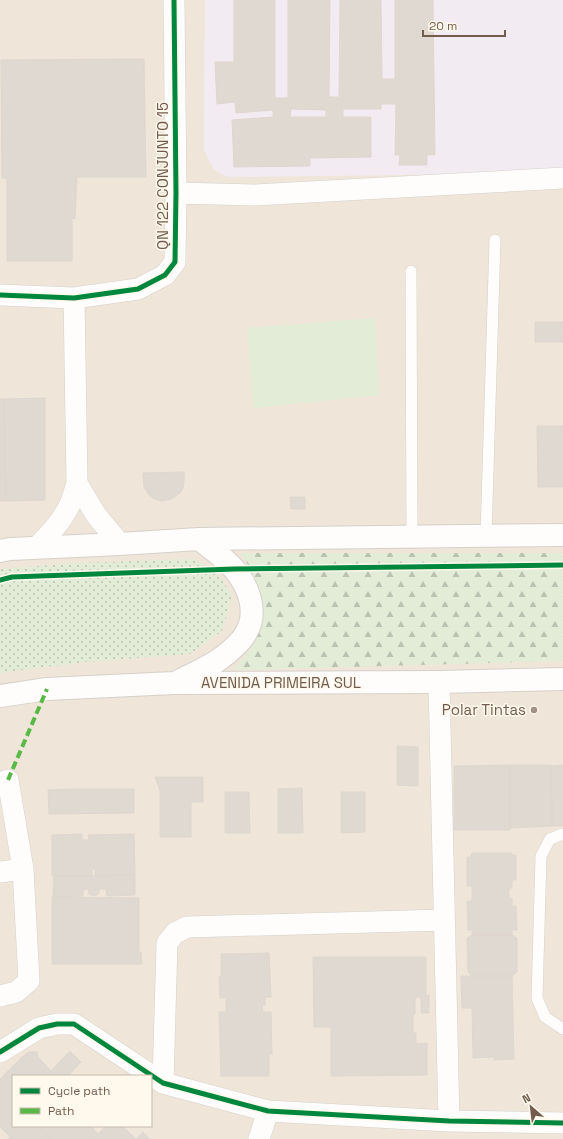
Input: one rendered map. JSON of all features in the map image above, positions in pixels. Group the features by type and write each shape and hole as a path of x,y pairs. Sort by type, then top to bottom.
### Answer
{"main road":[{"path":"0,551 10,549 199,539 563,535"},
{"path":"174,683 218,661 238,643 247,631 252,617 251,603 246,587 234,570 199,539"},
{"name":"AVENIDA PRIMEIRA SUL","path":"0,696 47,689 174,683 438,682 563,679"}],"street":[{"name":"QN 122 CONJUNTO 15","path":"0,295 74,298 138,289 165,275 176,262 174,0"},
{"path":"176,193 255,195 563,178"},
{"path":"36,548 50,535 60,521 71,502 77,483 74,298"},
{"path":"77,483 96,515 120,544"},
{"path":"438,682 449,1121"},
{"path":"0,783 8,780 23,869 29,981 16,992 0,996"},
{"path":"0,872 23,869"},
{"path":"163,1083 167,944 175,934 187,927 444,920"},
{"path":"0,1052 39,1028 57,1024 74,1024 151,1075"},
{"path":"152,1076 163,1083 268,1111 449,1121 563,1123"},
{"path":"259,1139 268,1111"}],"lane":[{"path":"486,536 495,240"},
{"path":"411,271 412,536"},
{"path":"563,834 550,839 541,856 537,998 545,1017 563,1029"}],"shaded area":[{"path":"0,0 563,0 563,1139 0,1139"},
{"path":"205,0 563,0 563,173 228,177 214,170 204,150"}],"green space":[{"path":"375,318 379,395 253,408 247,328"},
{"path":"240,553 563,553 563,661 234,670 248,652 258,633 261,609 259,588 249,566"},
{"path":"195,559 220,576 232,596 222,631 190,654 85,662 0,673 0,569 77,563"}],"building":[{"path":"234,0 275,0 275,98 288,98 288,0 330,0 329,97 339,97 340,0 381,0 382,79 395,79 395,0 433,0 435,155 427,155 427,165 399,165 400,155 395,155 396,104 381,104 381,109 343,109 343,117 371,117 371,157 310,158 310,166 234,167 232,120 273,117 273,110 236,113 235,102 217,104 215,62 234,62","holes":["291,109 326,110 326,117 290,117"]},
{"path":"144,59 146,177 77,177 75,219 72,218 72,261 7,261 7,178 2,178 1,60"},
{"path":"535,322 563,322 563,342 535,342"},
{"path":"45,398 45,500 6,501 4,399"},
{"path":"0,399 4,399 6,501 0,501"},
{"path":"537,426 563,426 563,487 538,487"},
{"path":"184,472 183,488 180,493 171,499 162,501 154,499 148,494 144,487 143,473"},
{"path":"290,497 305,497 305,509 291,509"},
{"path":"397,746 418,747 418,786 397,785"},
{"path":"510,765 551,765 552,826 510,828"},
{"path":"510,765 510,830 454,830 454,766"},
{"path":"563,765 563,826 552,826 551,766"},
{"path":"155,777 203,777 203,802 191,802 191,837 160,837 160,790"},
{"path":"302,788 303,833 278,833 278,789"},
{"path":"134,789 134,813 49,814 48,790"},
{"path":"225,792 249,792 250,833 225,833"},
{"path":"341,792 365,792 365,832 341,833"},
{"path":"82,834 82,840 89,840 88,835 134,834 135,875 95,876 95,869 92,869 92,876 52,876 52,835"},
{"path":"472,853 511,853 512,855 516,855 516,880 512,880 512,888 509,888 509,899 512,898 512,906 516,906 517,930 512,930 512,935 472,935 472,930 468,930 467,901 472,901 472,886 467,886 467,857 471,857"},
{"path":"135,875 135,895 107,896 106,889 100,889 98,894 95,896 89,894 88,889 83,890 83,896 53,897 54,876"},
{"path":"52,897 139,898 139,953 141,952 142,964 52,964"},
{"path":"472,935 512,935 517,938 517,972 512,976 472,976 468,972 467,938"},
{"path":"269,953 271,997 265,997 265,1005 262,1005 263,1012 271,1012 272,1054 269,1054 269,1076 221,1076 219,1012 226,1012 226,998 220,998 219,977 221,977 221,954"},
{"path":"313,957 426,957 426,996 429,995 429,1013 421,1013 421,997 415,997 413,1033 416,1033 416,1044 427,1043 427,1075 331,1076 331,1027 314,1027"},
{"path":"461,976 512,976 514,1059 494,1060 494,1057 473,1058 472,1008 462,1008"},
{"path":"29,1052 37,1052 38,1057 51,1071 69,1052 71,1052 81,1062 69,1075 12,1075 12,1101 0,1089 0,1079"},
{"path":"0,1089 12,1101 12,1127 39,1127 50,1139 8,1139 10,1136 0,1127"},
{"path":"39,1127 62,1127 50,1139"},
{"path":"62,1127 92,1127 98,1134 93,1139 50,1139"},
{"path":"105,1127 123,1127 136,1139 93,1139"},
{"path":"143,1132 150,1139 136,1139"}],"marked path":[{"path":"8,780 47,689"}],"cycle path":[{"path":"0,295 74,298 138,289 165,275 175,262 176,193 174,0"},
{"path":"0,580 12,577 234,569 563,565"},
{"path":"0,1052 39,1028 57,1024 74,1024 151,1075"},
{"path":"152,1076 163,1083 268,1111 449,1121 563,1123"}],"place":[{"name":"Polar Tintas","path":"534,710"}]}
